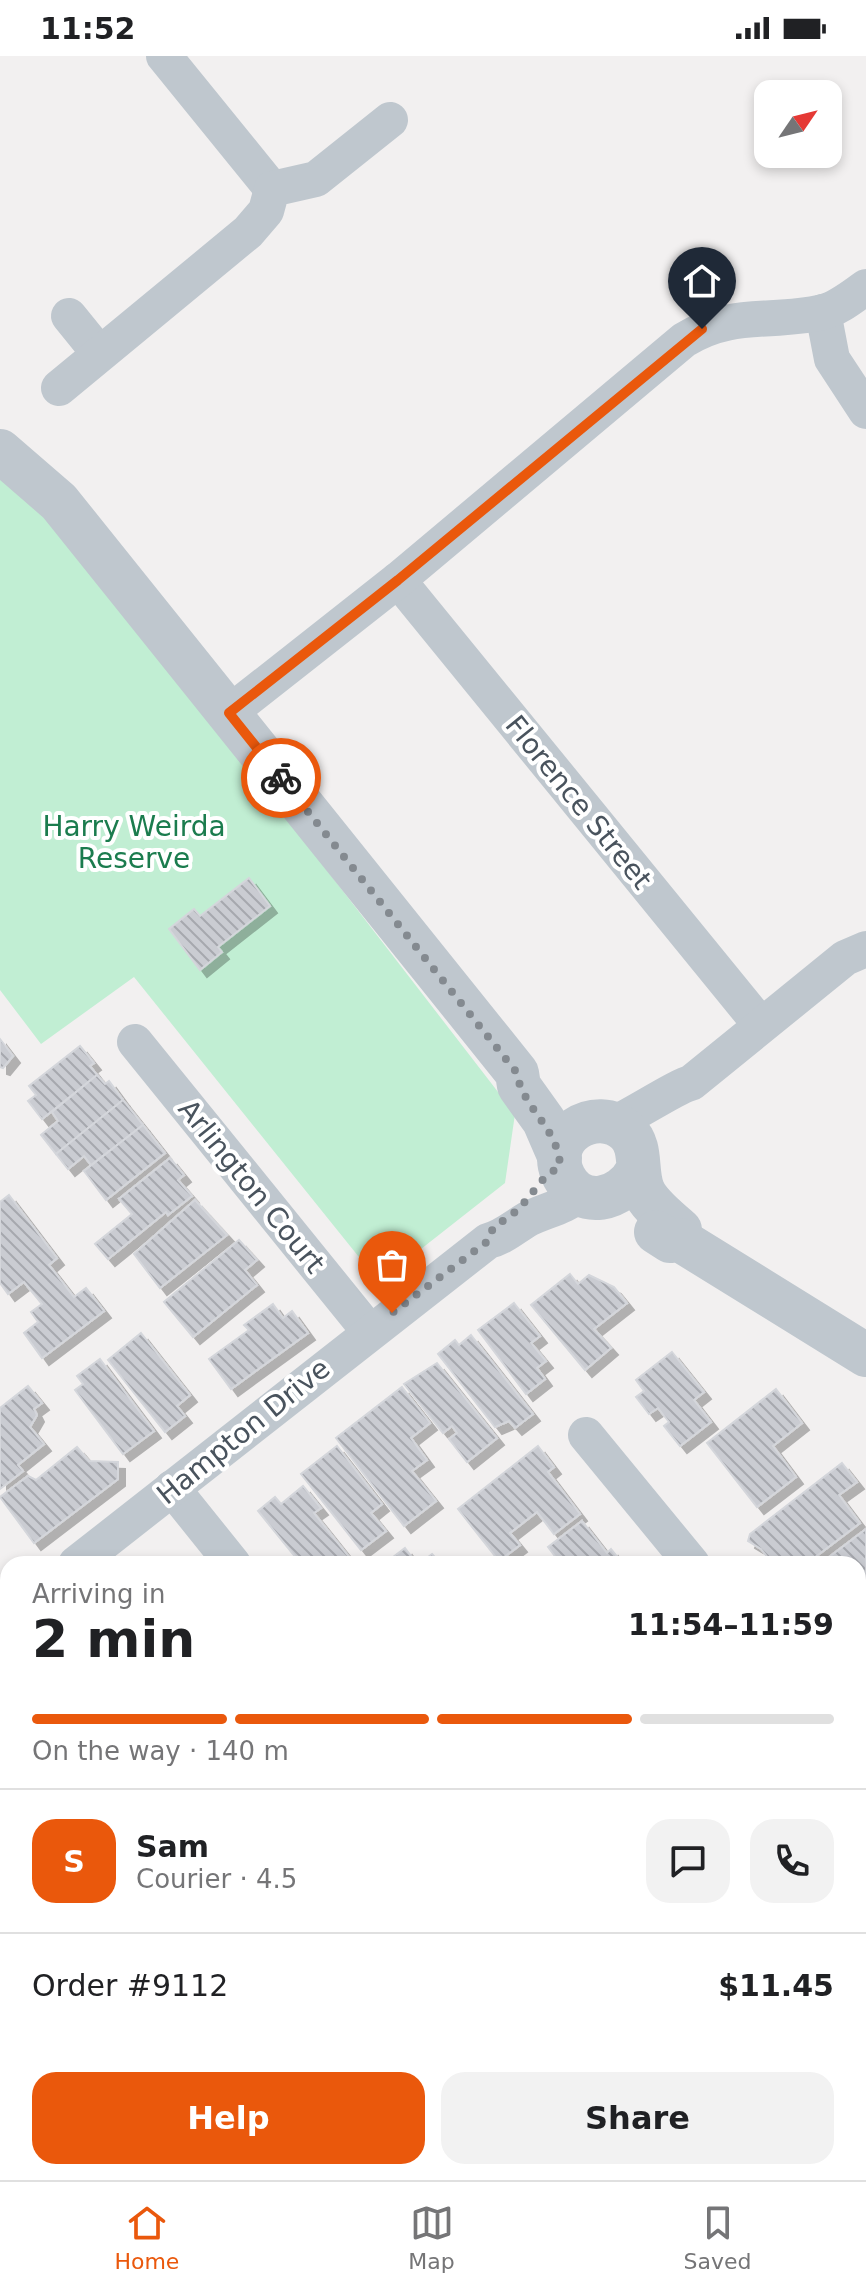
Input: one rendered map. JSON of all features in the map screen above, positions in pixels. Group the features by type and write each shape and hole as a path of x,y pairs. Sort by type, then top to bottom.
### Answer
{"street":[{"path":"164,56 272,189"},
{"path":"272,189 316,179 390,120"},
{"path":"59,388 248,232 266,211 272,189"},
{"path":"229,713 398,580 702,329 731,319 823,312 866,287"},
{"path":"823,312 832,359 866,411"},
{"path":"69,316 99,353"},
{"path":"0,451 59,502 517,1073 519,1086 544,1121 574,1179 670,1241 680,1240 866,1355"},
{"name":"Florence Street","path":"398,580 760,1024"},
{"path":"620,1142 647,1108 683,1084 691,1083 845,958 866,949"},
{"name":"Arlington Court","path":"135,1042 369,1331"},
{"path":"517,1073 528,1076 557,1102 620,1142 644,1194 680,1230 680,1240"},
{"path":"574,1179 568,1134 620,1142"},
{"path":"574,1179 615,1195 632,1181 620,1142"},
{"name":"Hampton Drive","path":"86,1556 369,1331 488,1241 501,1238 550,1209 566,1206 574,1179"},
{"path":"586,1435 685,1556"},
{"path":"172,1488 227,1556"}],"green space":[{"name":"Harry Weirda Reserve","path":"0,472 35,492 515,1114 505,1183 379,1282 134,977 41,1044 0,990"}],"building":[{"path":"249,878 270,906 218,947 222,952 200,970 169,929 194,909 200,916"},
{"path":"0,1039 13,1056 3,1068 0,1067"},
{"path":"80,1046 94,1063 90,1066 97,1075 42,1119 28,1101 36,1095 29,1086"},
{"path":"97,1075 105,1084 109,1081 123,1100 56,1154 41,1135 58,1121 52,1112"},
{"path":"123,1100 143,1125 91,1165 84,1156 68,1169 56,1154"},
{"path":"143,1125 165,1153 106,1200 84,1171"},
{"path":"170,1158 184,1175 178,1180 192,1196 168,1215 166,1212 108,1259 95,1244 132,1214 119,1199"},
{"path":"9,1195 57,1258 49,1265 74,1297 86,1288 104,1311 42,1358 24,1333 38,1322 31,1312 42,1304 24,1282 8,1294 0,1283 0,1202"},
{"path":"195,1200 227,1235 160,1288 134,1254"},
{"path":"239,1240 257,1260 245,1270 257,1285 193,1337 164,1302"},
{"path":"570,1274 578,1284 589,1275 614,1287 627,1303 594,1329 611,1348 585,1370 531,1305"},
{"path":"514,1303 540,1336 531,1343 546,1361 537,1368 545,1379 526,1394 478,1330"},
{"path":"273,1304 283,1318 292,1311 308,1333 231,1389 209,1359 249,1330 244,1325"},
{"path":"141,1333 190,1395 177,1406 185,1416 165,1432 108,1360"},
{"path":"471,1335 533,1414 515,1428 509,1421 495,1427 438,1354 455,1340 459,1345"},
{"path":"672,1352 704,1392 694,1400 711,1422 680,1446 664,1426 669,1422 658,1408 649,1414 636,1397 644,1391 636,1380"},
{"path":"100,1359 154,1431 123,1454 75,1390 83,1384 77,1376"},
{"path":"437,1363 497,1438 467,1462 449,1439 457,1433 452,1426 443,1433 404,1384"},
{"path":"28,1386 42,1403 34,1409 37,1415 30,1427 44,1444 18,1465 23,1471 0,1489 0,1408"},
{"path":"402,1387 430,1423 411,1438 427,1460 412,1471 436,1501 404,1526 336,1438"},
{"path":"776,1389 802,1423 773,1446 796,1477 757,1507 707,1443"},
{"path":"337,1446 382,1504 371,1513 386,1531 361,1550 301,1474"},
{"path":"538,1446 554,1467 548,1472 580,1514 554,1534 537,1512 510,1533 520,1545 506,1556 495,1556 458,1509"},
{"path":"77,1447 89,1461 118,1462 118,1479 34,1543 0,1497 28,1476 36,1480"},
{"path":"842,1463 857,1482 839,1495 860,1523 817,1556 767,1556 748,1541 750,1534"},
{"path":"303,1486 321,1508 314,1513 348,1556 295,1556 258,1511 275,1497 281,1504"},
{"path":"582,1521 607,1553 611,1549 617,1556 555,1556 548,1547"},
{"path":"866,1529 866,1556 831,1556"},
{"path":"405,1548 411,1556 394,1556"}],"way so far":[{"path":"281,778 517,1073 519,1086 544,1121 560,1158 560,1166 545,1177 519,1209 493,1228 488,1241 392,1313"}],"route":[{"path":"281,778 229,713 398,580 684,340 702,329"}]}
